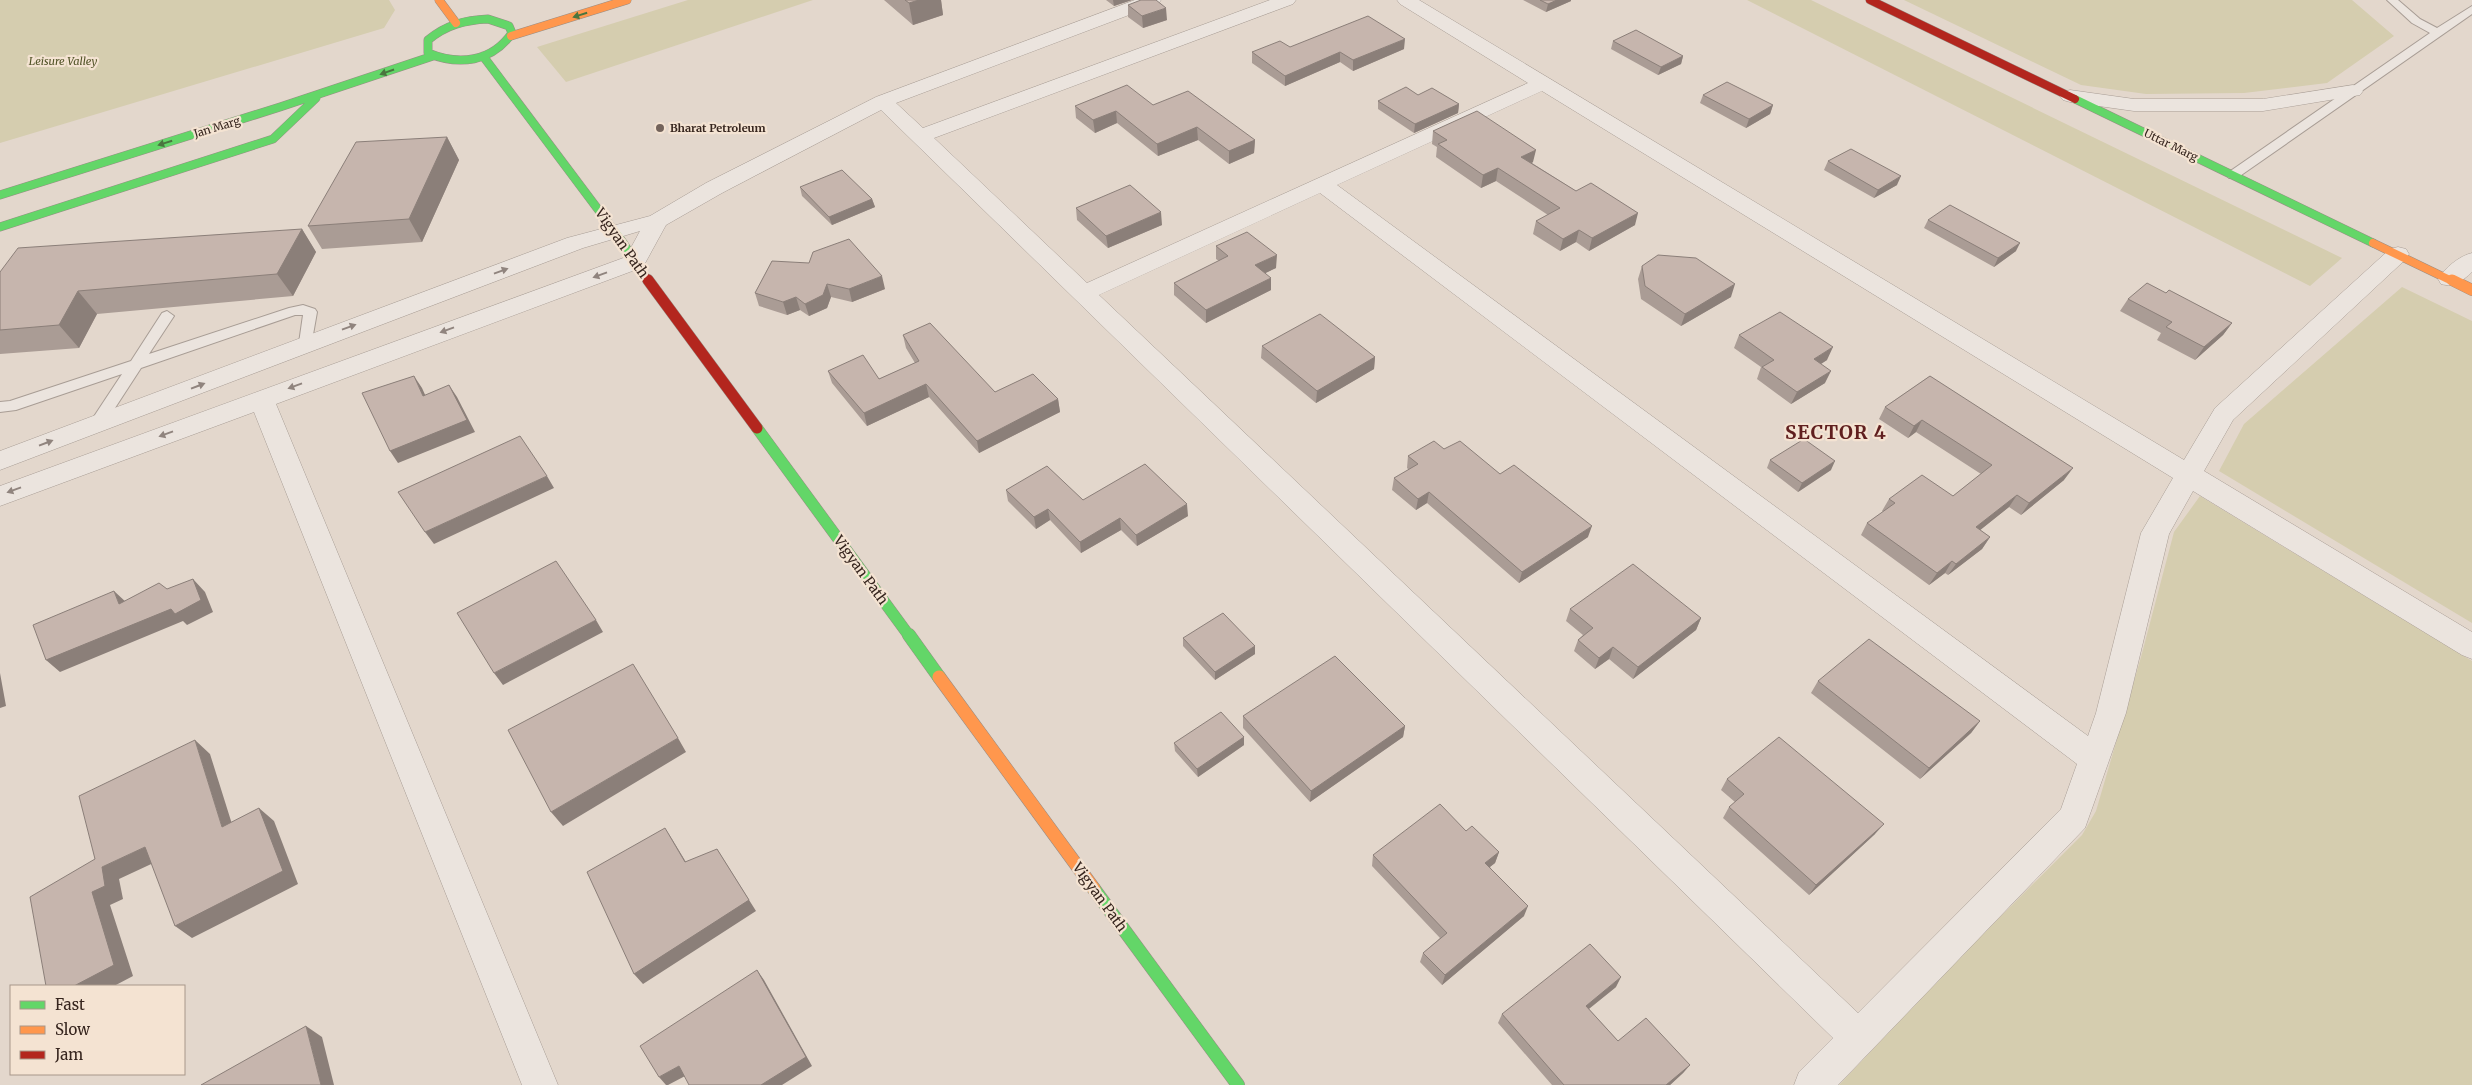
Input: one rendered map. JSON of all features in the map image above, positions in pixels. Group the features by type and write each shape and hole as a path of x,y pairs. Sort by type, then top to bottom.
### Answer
{"main road":[{"path":"439,0 456,23"},
{"path":"511,36 509,26 499,21 488,19 456,23 444,28 423,42 428,52 433,56 450,61 483,56 503,46 511,36 627,0"},
{"name":"Uttar Marg","path":"1870,0 2472,290"},
{"path":"499,21 516,16"},
{"name":"Jan Marg","path":"0,195 321,94 433,56"},
{"name":"Vigyan Path","path":"483,56 614,231 1238,1085"},
{"path":"0,227 273,139 321,94"}],"street":[{"path":"0,461 306,343 614,231 657,221 714,188 883,101 1152,0"},
{"path":"921,136 1286,0"},
{"path":"1406,0 2472,647"},
{"path":"1084,292 1543,83"},
{"path":"2070,96 2134,105 2263,105 2353,91"},
{"path":"883,101 1084,292 1858,1038"},
{"path":"1321,184 2095,760"},
{"path":"0,496 635,262 657,221"},
{"path":"1812,1085 2074,818 2111,714 2155,533 2188,475 2224,414 2398,254"},
{"path":"2449,279 2472,260"},
{"path":"261,399 540,1085"}],"lane":[{"path":"2392,0 2416,21 2438,33"},
{"path":"2233,175 2472,9"},
{"path":"0,407 11,406 294,311 303,310 310,312 306,343"},
{"path":"97,424 167,316"}],"green space":[{"name":"Leisure Valley","path":"0,0 389,0 395,10 384,28 0,143"},
{"path":"688,0 813,0 566,82 537,47"},
{"path":"1747,0 1811,0 2342,258 2310,286"},
{"path":"1904,0 2352,0 2394,36 2327,83 2244,93 2146,94 2081,85"},
{"path":"2402,287 2472,321 2472,623 2219,471 2244,424"},
{"path":"2200,496 2472,661 2472,1085 1839,1085 1956,961 2082,835 2096,811 2141,657 2174,532"}],"building":[{"path":"905,0 919,0 909,3"},
{"path":"1141,0 1156,0 1166,8 1142,16 1128,5"},
{"path":"1540,0 1557,0 1548,4"},
{"path":"1368,16 1405,39 1353,60 1340,52 1285,76 1252,52 1280,41 1290,47"},
{"path":"1636,30 1683,56 1661,67 1613,41"},
{"path":"1727,82 1773,105 1749,119 1703,95"},
{"path":"1127,85 1153,105 1188,91 1255,140 1229,151 1197,127 1157,144 1116,111 1093,120 1075,106"},
{"path":"1406,87 1418,95 1432,88 1459,104 1415,124 1378,101"},
{"path":"1477,111 1536,150 1521,157 1576,191 1591,183 1638,213 1592,238 1579,230 1563,239 1536,221 1560,208 1498,168 1483,175 1438,144 1447,140 1433,131"},
{"path":"447,137 409,219 308,226 356,142"},
{"path":"1851,149 1901,176 1878,190 1828,161"},
{"path":"842,170 872,199 829,217 800,187"},
{"path":"1130,185 1161,212 1106,236 1076,208"},
{"path":"1950,205 2020,243 1998,258 1928,220"},
{"path":"302,229 277,274 78,291 59,325 0,330 0,272 18,248"},
{"path":"1247,232 1277,255 1255,265 1271,278 1206,310 1174,283 1228,256 1216,246"},
{"path":"849,239 882,276 849,289 827,284 823,295 805,304 796,297 783,302 755,293 772,261 809,263 813,252"},
{"path":"1658,255 1696,258 1735,284 1685,314 1645,286 1642,266"},
{"path":"2147,283 2166,293 2169,290 2232,323 2204,347 2166,327 2172,322 2128,299"},
{"path":"1780,312 1833,347 1814,359 1831,371 1797,392 1762,367 1774,360 1739,335"},
{"path":"1320,314 1375,357 1317,391 1262,346"},
{"path":"930,323 995,392 1033,374 1058,399 977,441 926,384 864,413 828,371 863,355 879,379 919,361 903,335"},
{"path":"414,376 423,396 449,385 467,420 390,451 362,393"},
{"path":"1930,376 2073,468 2029,503 2017,495 1976,527 1990,537 1956,564 1952,561 1937,573 1867,523 1895,503 1889,499 1922,475 1953,496 1992,465 1922,420 1914,426 1885,407"},
{"path":"520,436 547,476 425,532 398,492"},
{"path":"1804,439 1835,461 1802,483 1770,460"},
{"path":"1434,441 1444,449 1460,441 1500,474 1514,465 1592,526 1522,572 1429,492 1418,499 1394,478 1418,464 1408,456"},
{"path":"1145,464 1187,504 1136,535 1120,518 1080,542 1048,509 1034,517 1006,490 1047,466 1083,500"},
{"path":"556,561 596,620 494,673 457,613"},
{"path":"1633,564 1701,618 1638,667 1613,647 1599,658 1578,640 1593,628 1570,609"},
{"path":"193,579 201,600 175,614 171,609 46,660 33,625 114,591 119,604 159,583 167,589"},
{"path":"1223,613 1255,646 1215,672 1183,638"},
{"path":"1869,639 1980,721 1929,768 1818,681"},
{"path":"1335,656 1405,726 1311,791 1243,716"},
{"path":"633,664 678,738 551,812 508,730"},
{"path":"1221,712 1244,737 1197,769 1174,743"},
{"path":"1779,737 1884,824 1816,885 1729,807 1744,794 1727,779"},
{"path":"195,740 222,827 259,808 283,871 175,926 145,847 102,867 105,886 92,892 114,965 76,985 46,985 30,897 95,859 79,796"},
{"path":"1440,804 1466,831 1472,826 1499,852 1485,863 1528,906 1445,975 1423,953 1447,933 1373,855"},
{"path":"665,828 685,862 717,849 749,900 634,974 587,872"},
{"path":"1590,944 1621,977 1586,1006 1618,1041 1646,1018 1690,1065 1666,1085 1564,1085 1502,1014"},
{"path":"757,970 806,1057 761,1085 689,1085 679,1066 659,1077 640,1046"},
{"path":"306,1026 321,1085 201,1085"}],"traffic: fast":[{"path":"488,19 509,26 512,33 505,43 486,56 474,59 450,60 428,53 428,40 441,30 471,20 488,19"},
{"path":"0,195 280,107 433,56"},
{"path":"483,56 624,244 637,265"},
{"path":"0,227 273,139 316,98"},
{"path":"2075,99 2373,243"},
{"path":"757,428 939,677"},
{"path":"1094,889 1238,1085"}],"traffic: slow":[{"path":"439,0 456,23"},
{"path":"511,36 627,0"},
{"path":"2373,243 2472,290"},
{"path":"939,677 1094,889"}],"traffic: jam":[{"path":"1870,0 2075,99"},
{"path":"637,265 757,428"}],"place":[{"name":"Bharat Petroleum","path":"660,128"}],"district":[{"name":"SECTOR 4","path":"1836,432"}]}
